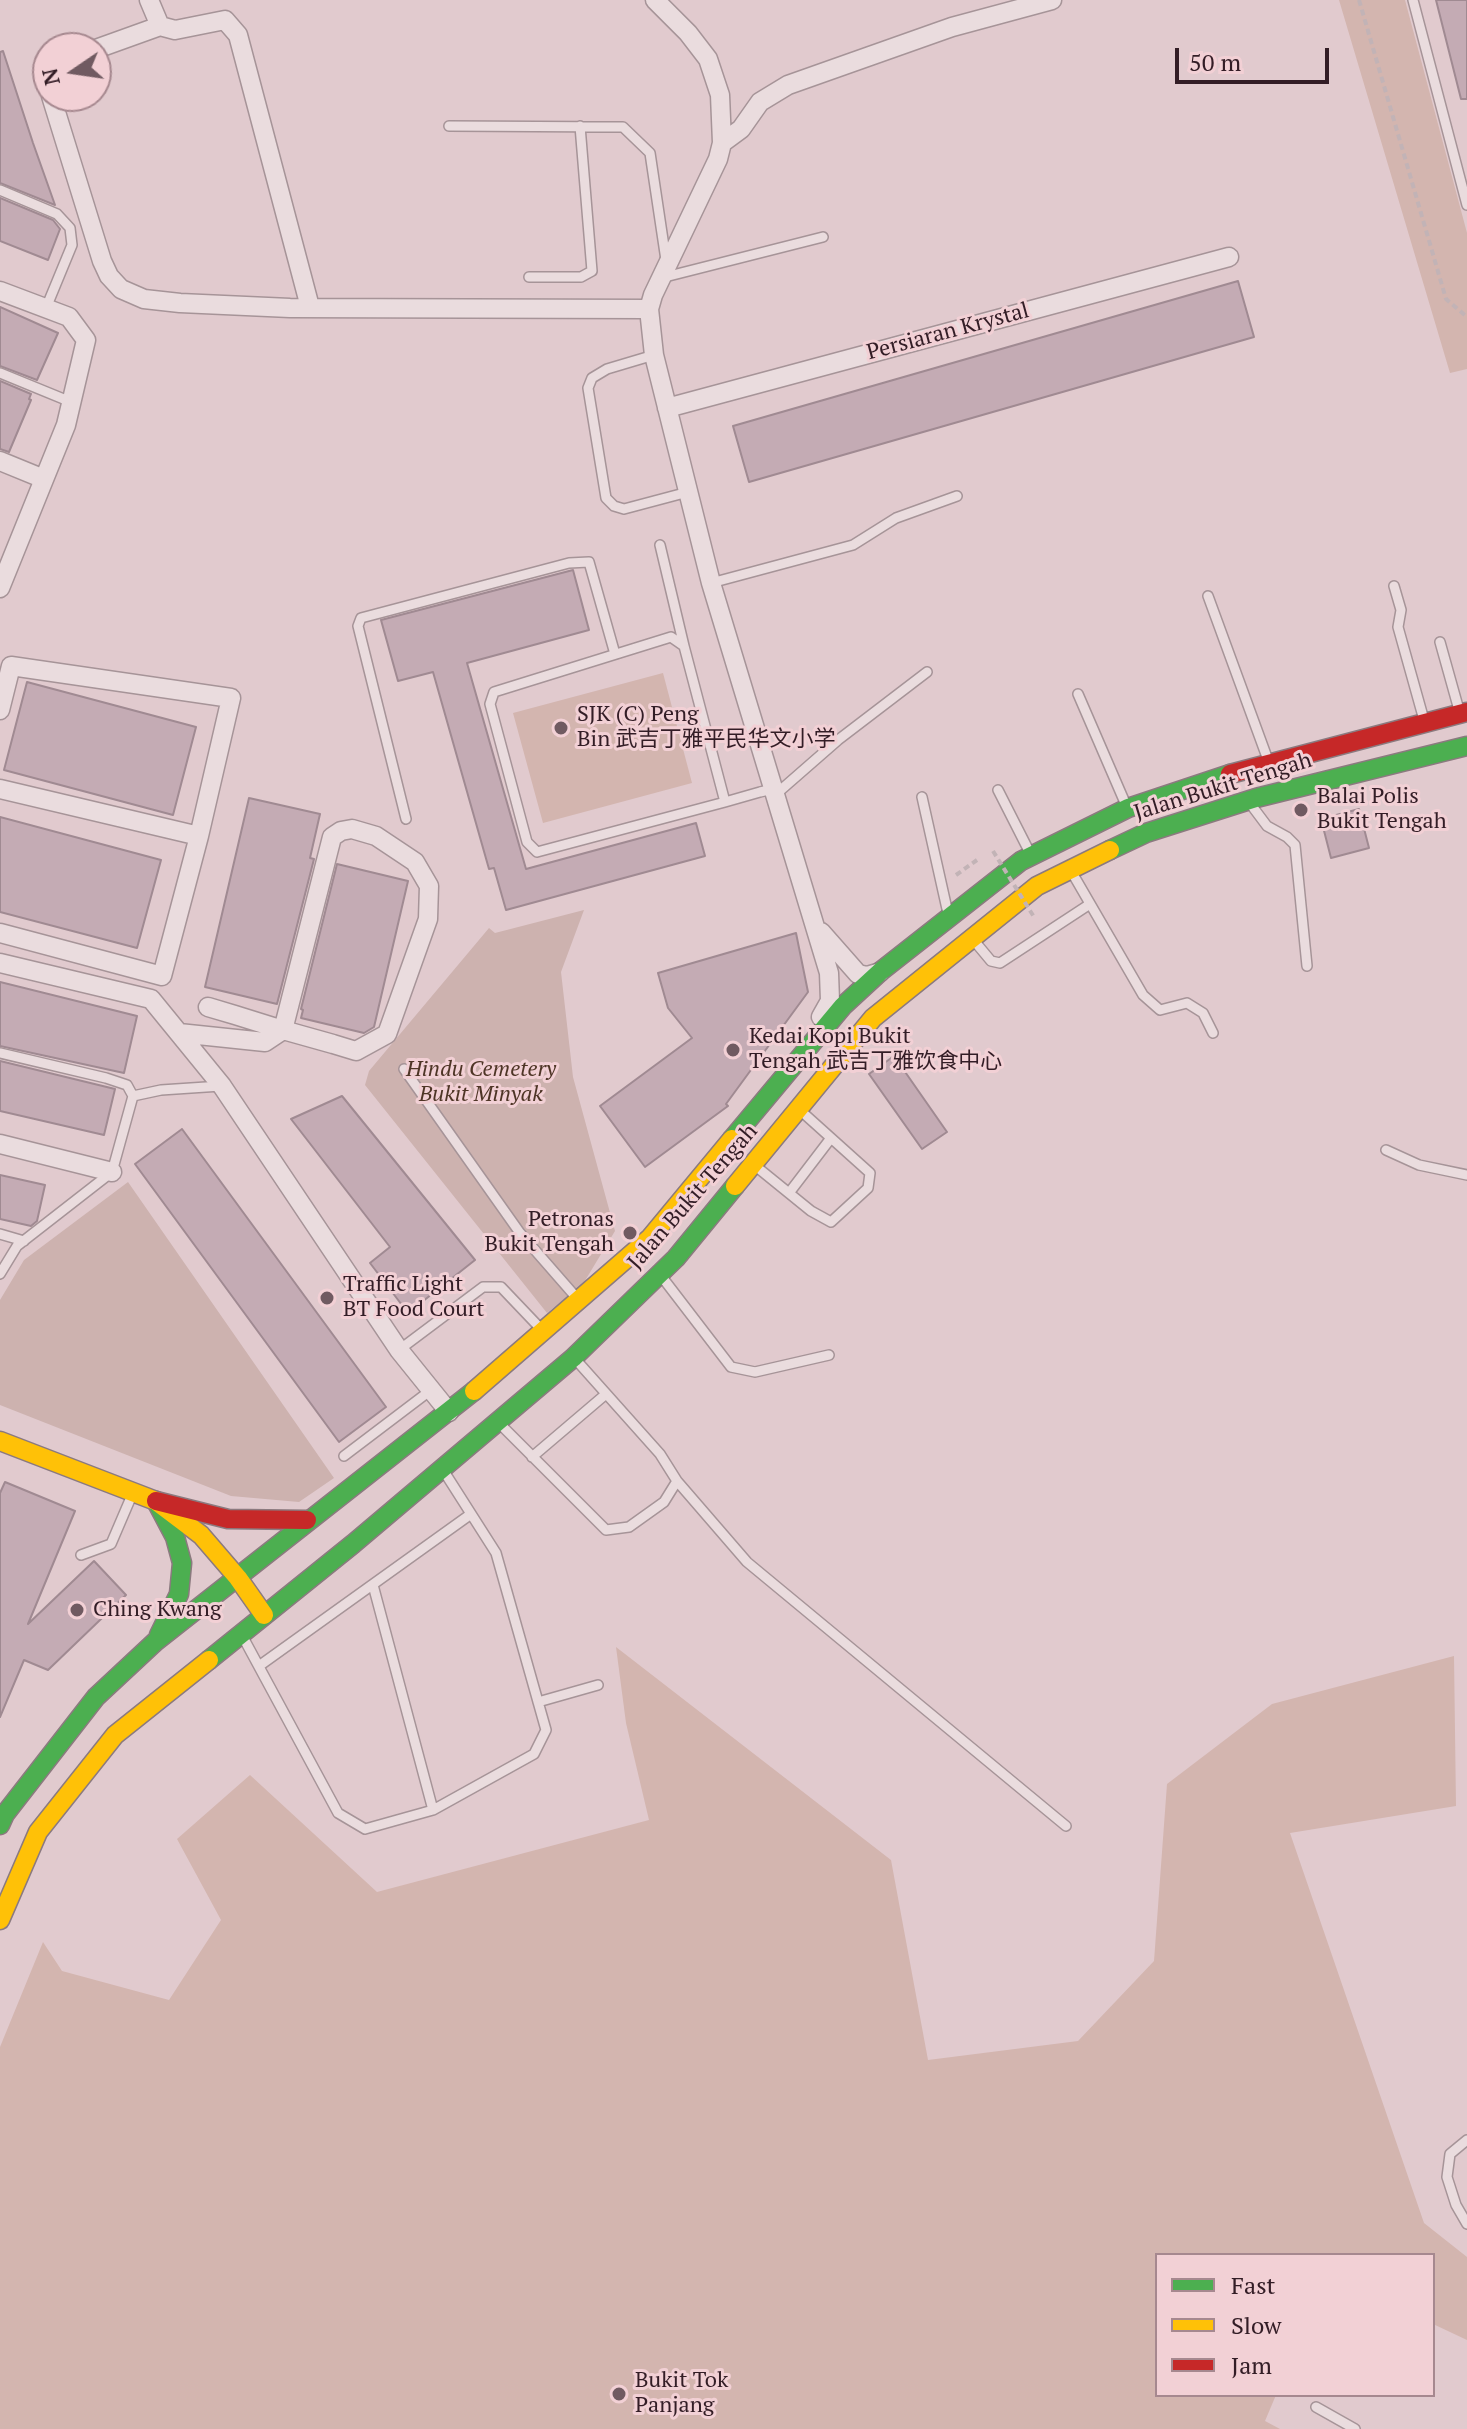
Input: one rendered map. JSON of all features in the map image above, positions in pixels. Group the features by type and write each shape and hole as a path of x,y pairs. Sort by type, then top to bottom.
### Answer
{"main road":[{"name":"Jalan Bukit Tengah","path":"0,1825 5,1814 96,1697 155,1642 307,1520 449,1412 544,1333 650,1238 843,1006 948,916 1021,861 1128,808 1269,763 1463,713"},
{"name":"Jalan Bukit Tengah","path":"0,1920 38,1832 115,1735 443,1470 573,1358 660,1275 873,1018 971,938 1037,886 1146,833 1248,800 1467,746"},
{"path":"0,1441 156,1501 228,1519 307,1520"},
{"path":"156,1501 201,1535 238,1578 264,1615"},
{"path":"155,1642 179,1594 183,1579 175,1537 156,1501"}],"street":[{"path":"149,0 160,26"},
{"path":"655,0 688,33 708,59 720,95 722,143 718,159 649,309 654,355 711,583 829,973 830,1001 793,1069"},
{"path":"722,143 741,129 760,102 788,85 952,27 1052,0"},
{"path":"112,43 160,26 175,30 225,20 238,35 310,307"},
{"path":"56,112 109,276 121,289 144,299 310,307 649,309"},
{"name":"Persiaran Krystal","path":"667,408 1229,257"},
{"path":"0,291 69,317 86,340 66,425 5,560 0,588"},
{"path":"0,461 44,479"},
{"path":"0,710 6,665 231,698 162,976 0,933"},
{"path":"0,789 199,836"},
{"path":"179,1033 265,1042 283,1030 332,837 352,829 376,836 415,862 429,886 428,919 387,1034 356,1051 283,1030 208,1007"},
{"path":"817,927 858,974 867,976 881,971"},
{"path":"0,963 151,999 222,1086 399,1350 449,1412"},
{"path":"0,1144 112,1172"}],"lane":[{"path":"1413,0 1467,205"},
{"path":"449,126 623,127 650,153 664,273 823,237"},
{"path":"529,277 581,277 592,271 580,126"},
{"path":"0,190 57,214 70,228 72,245 46,308"},
{"path":"654,355 607,369 592,378 588,388 606,498 614,506 624,509 689,492"},
{"path":"0,373 71,402"},
{"path":"711,583 853,545 896,518 957,496"},
{"path":"660,545 725,802"},
{"path":"406,819 358,626 361,618 569,563 589,562 615,654"},
{"path":"1394,586 1401,610 1398,627 1425,723"},
{"path":"1208,596 1269,763"},
{"path":"684,646 671,637 494,692 490,704 527,842 537,852 774,792 927,672"},
{"path":"1440,642 1463,713"},
{"path":"1078,694 1128,808"},
{"path":"998,790 1031,856"},
{"path":"922,797 948,916"},
{"path":"1248,800 1267,826 1295,845 1307,966"},
{"path":"1071,869 1143,995 1160,1010 1187,1003 1203,1013 1213,1033"},
{"path":"971,938 991,961 1000,963 1090,904"},
{"path":"0,1053 106,1078 127,1085 133,1096 112,1172 17,1246 0,1274"},
{"path":"404,1069 520,1233 580,1301"},
{"path":"133,1096 161,1090 222,1086"},
{"path":"753,1164 811,1211 831,1222 868,1188 870,1173 799,1109"},
{"path":"789,1193 831,1138"},
{"path":"1386,1150 1419,1165 1467,1175"},
{"path":"0,1234 24,1241"},
{"path":"660,1275 731,1367 755,1372 829,1355"},
{"path":"399,1350 483,1287 490,1286 501,1287 544,1333"},
{"path":"573,1358 660,1454 677,1481 747,1562 1066,1826"},
{"path":"344,1456 431,1390"},
{"path":"532,1457 606,1394"},
{"path":"498,1422 606,1530 629,1527 664,1502 677,1481"},
{"path":"241,1633 338,1813 365,1829 433,1810 534,1754 546,1730 496,1553 443,1470"},
{"path":"81,1555 111,1544 134,1492"},
{"path":"259,1666 471,1514"},
{"path":"373,1585 433,1810"},
{"path":"538,1702 598,1685"},
{"path":"1467,2140 1450,2154 1447,2177 1456,2205 1467,2224"},
{"path":"1316,2407 1355,2429"}],"path":[{"path":"1359,0 1446,299 1467,317"},
{"path":"993,851 1034,917"}],"shaded area":[{"path":"1339,0 1405,0 1467,233 1467,369 1450,373"},
{"path":"663,673 692,783 543,823 513,713"},
{"path":"616,1647 891,1860 928,2060 1078,2041 1154,1961 1167,1784 1272,1704 1454,1656 1456,1806 1290,1833 1424,2223 1467,2257 1467,2340 1435,2325 1435,2253 1155,2253 1155,2397 1275,2397 1265,2421 1280,2429 0,2429 0,2047 43,1942 62,1971 169,2000 221,1920 177,1839 250,1775 377,1892 649,1820 626,1723"}],"green space":[{"name":"Hindu Cemetery Bukit Minyak","path":"584,910 561,972 573,1077 615,1231 583,1284 547,1313 365,1085 369,1071 489,928 495,933"},
{"path":"128,1182 334,1478 299,1502 231,1496 0,1405 0,1300 24,1260"}],"building":[{"path":"1436,0 1467,0 1467,99 1461,99"},
{"path":"3,51 55,205 0,183 0,52"},
{"path":"0,198 53,220 60,229 48,260 0,241"},
{"path":"1238,281 1254,337 749,482 733,426"},
{"path":"0,307 58,333 37,380 0,366"},
{"path":"0,381 31,394 9,452 0,449"},
{"path":"573,570 589,630 467,663 526,869 696,823 705,856 506,910 494,868 489,869 433,672 398,681 381,620"},
{"path":"27,682 196,727 173,815 4,770"},
{"path":"249,798 320,814 310,858 314,859 277,1004 205,987"},
{"path":"1359,809 1369,848 1331,858 1321,819"},
{"path":"0,817 161,860 137,948 0,912"},
{"path":"337,864 408,881 374,1027 364,1033 301,1018"},
{"name":"Kedai Kopi Bukit Tengah 武吉丁雅饮食中心","path":"796,933 808,992 726,1104 728,1106 645,1167 600,1106 692,1038 668,1008 658,973"},
{"path":"0,982 137,1016 124,1073 0,1046"},
{"path":"894,1056 947,1132 922,1149 869,1074"},
{"path":"0,1061 115,1089 104,1135 0,1111"},
{"path":"342,1096 475,1260 408,1313 370,1263 390,1247 291,1119"},
{"path":"182,1129 386,1407 339,1442 135,1164"},
{"path":"0,1175 45,1185 37,1221 31,1226 0,1219"},
{"name":"Ching Kwang","path":"5,1482 75,1511 28,1624 94,1561 126,1595 48,1670 24,1660 0,1717 0,1493"}],"traffic: fast":[{"path":"1110,850 1146,833 1256,798 1467,746"},
{"path":"732,1139 843,1006 881,971 1021,861 1128,808 1230,774"},
{"path":"209,1660 353,1544 573,1358 676,1258 735,1186"},
{"path":"0,1825 5,1814 96,1697 155,1642 474,1391"},
{"path":"156,1501 175,1537 182,1563 179,1594 159,1635"}],"traffic: slow":[{"path":"735,1186 873,1018 1037,886 1110,850"},
{"path":"474,1391 650,1238 732,1139"},
{"path":"0,1441 156,1501 201,1535 238,1578 264,1615"},
{"path":"0,1920 38,1832 115,1735 209,1660"}],"traffic: jam":[{"path":"1230,774 1467,712"},
{"path":"156,1501 228,1519 307,1520"}],"place":[{"name":"SJK (C) Peng Bin 武吉丁雅平民华文小学","path":"561,728"},
{"name":"Balai Polis Bukit Tengah","path":"1301,810"},
{"name":"Kedai Kopi Bukit Tengah 武吉丁雅饮食中心","path":"733,1050"},
{"name":"Petronas Bukit Tengah","path":"630,1233"},
{"name":"Traffic Light BT Food Court","path":"327,1298"},
{"name":"Ching Kwang","path":"77,1610"},
{"name":"Bukit Tok Panjang","path":"619,2394"}]}
